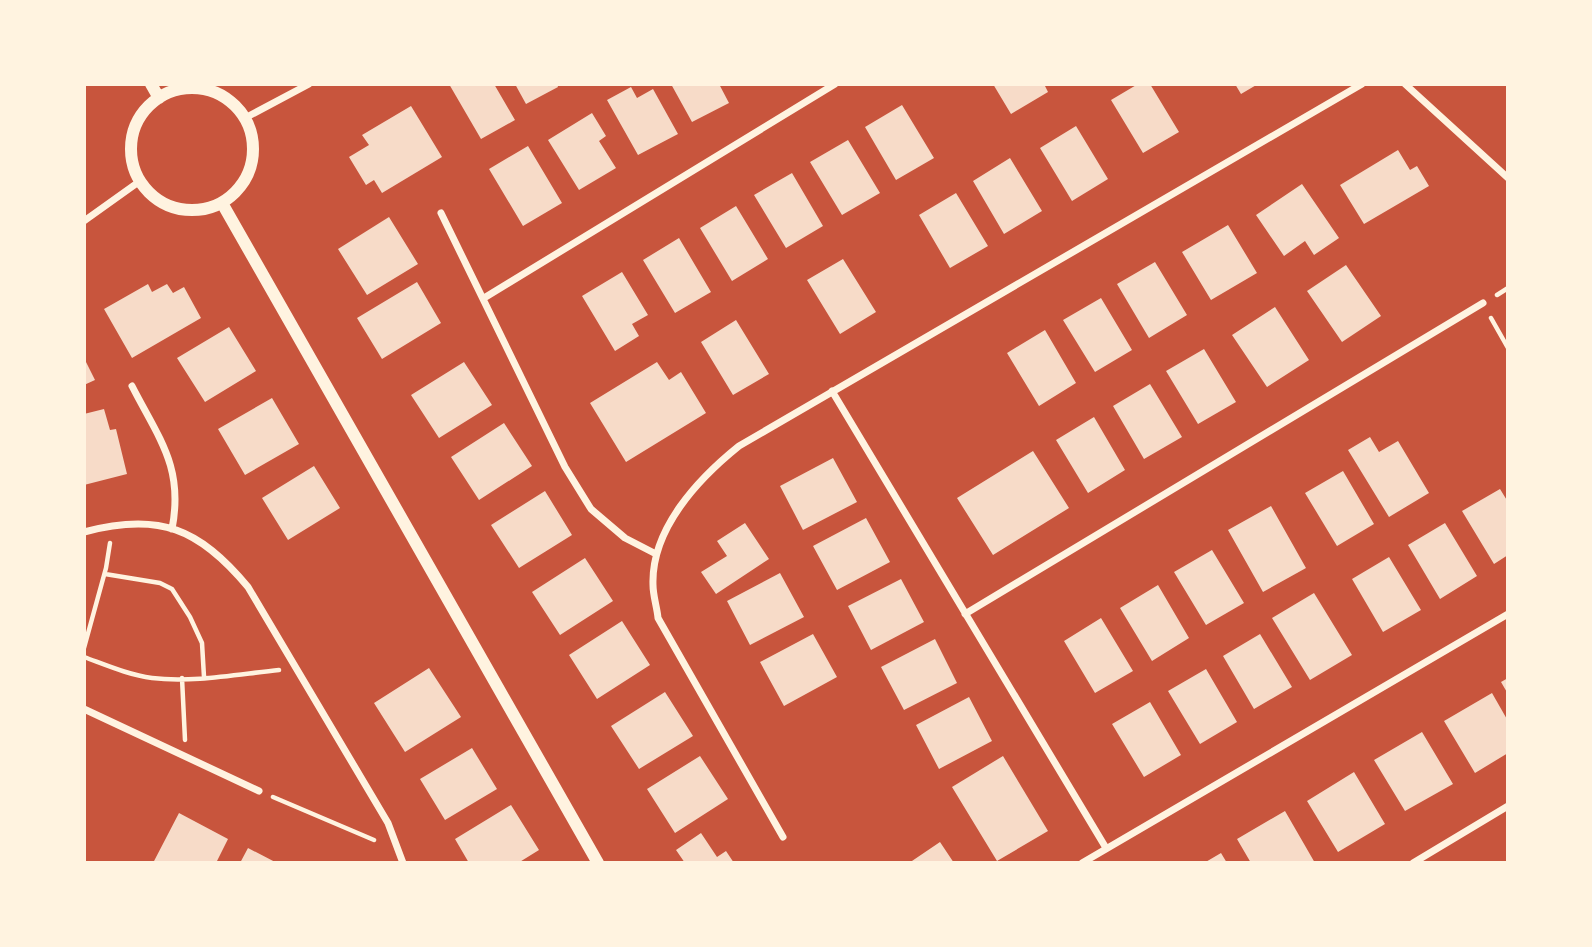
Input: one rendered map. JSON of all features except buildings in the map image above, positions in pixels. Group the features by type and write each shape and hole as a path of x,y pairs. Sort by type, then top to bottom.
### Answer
{"street":[{"path":"151,84 159,98"},
{"path":"245,118 309,84"},
{"path":"484,299 835,84"},
{"path":"783,836 658,618 653,585 656,554 691,490 713,466 739,446 1362,84"},
{"path":"1405,84 1508,178"},
{"path":"196,89 215,93 232,103 245,118 252,136 253,155 248,174 237,191 222,203 204,209 186,210 167,205 152,195 140,181 132,163 131,145 135,126 145,110 159,98 177,90 196,89"},
{"path":"84,221 140,181"},
{"path":"222,203 598,863"},
{"path":"441,213 565,467 591,509 625,538 656,554"},
{"path":"965,614 1483,303"},
{"path":"131,386 171,463 176,486 176,510 172,529"},
{"path":"832,391 1106,848"},
{"path":"84,533 113,525 146,523 172,529 203,542 226,560 248,587 388,823 403,863"},
{"path":"1082,863 1508,614"},
{"path":"84,709 259,791"},
{"path":"1413,863 1508,806"}],"path":[{"path":"1483,303 1508,348"},
{"path":"84,648 105,573 113,525"},
{"path":"105,573 160,583 172,589 190,617 202,643 204,677"},
{"path":"84,657 154,678 204,677 296,668"},
{"path":"182,678 184,756"},
{"path":"259,791 399,850"}]}
